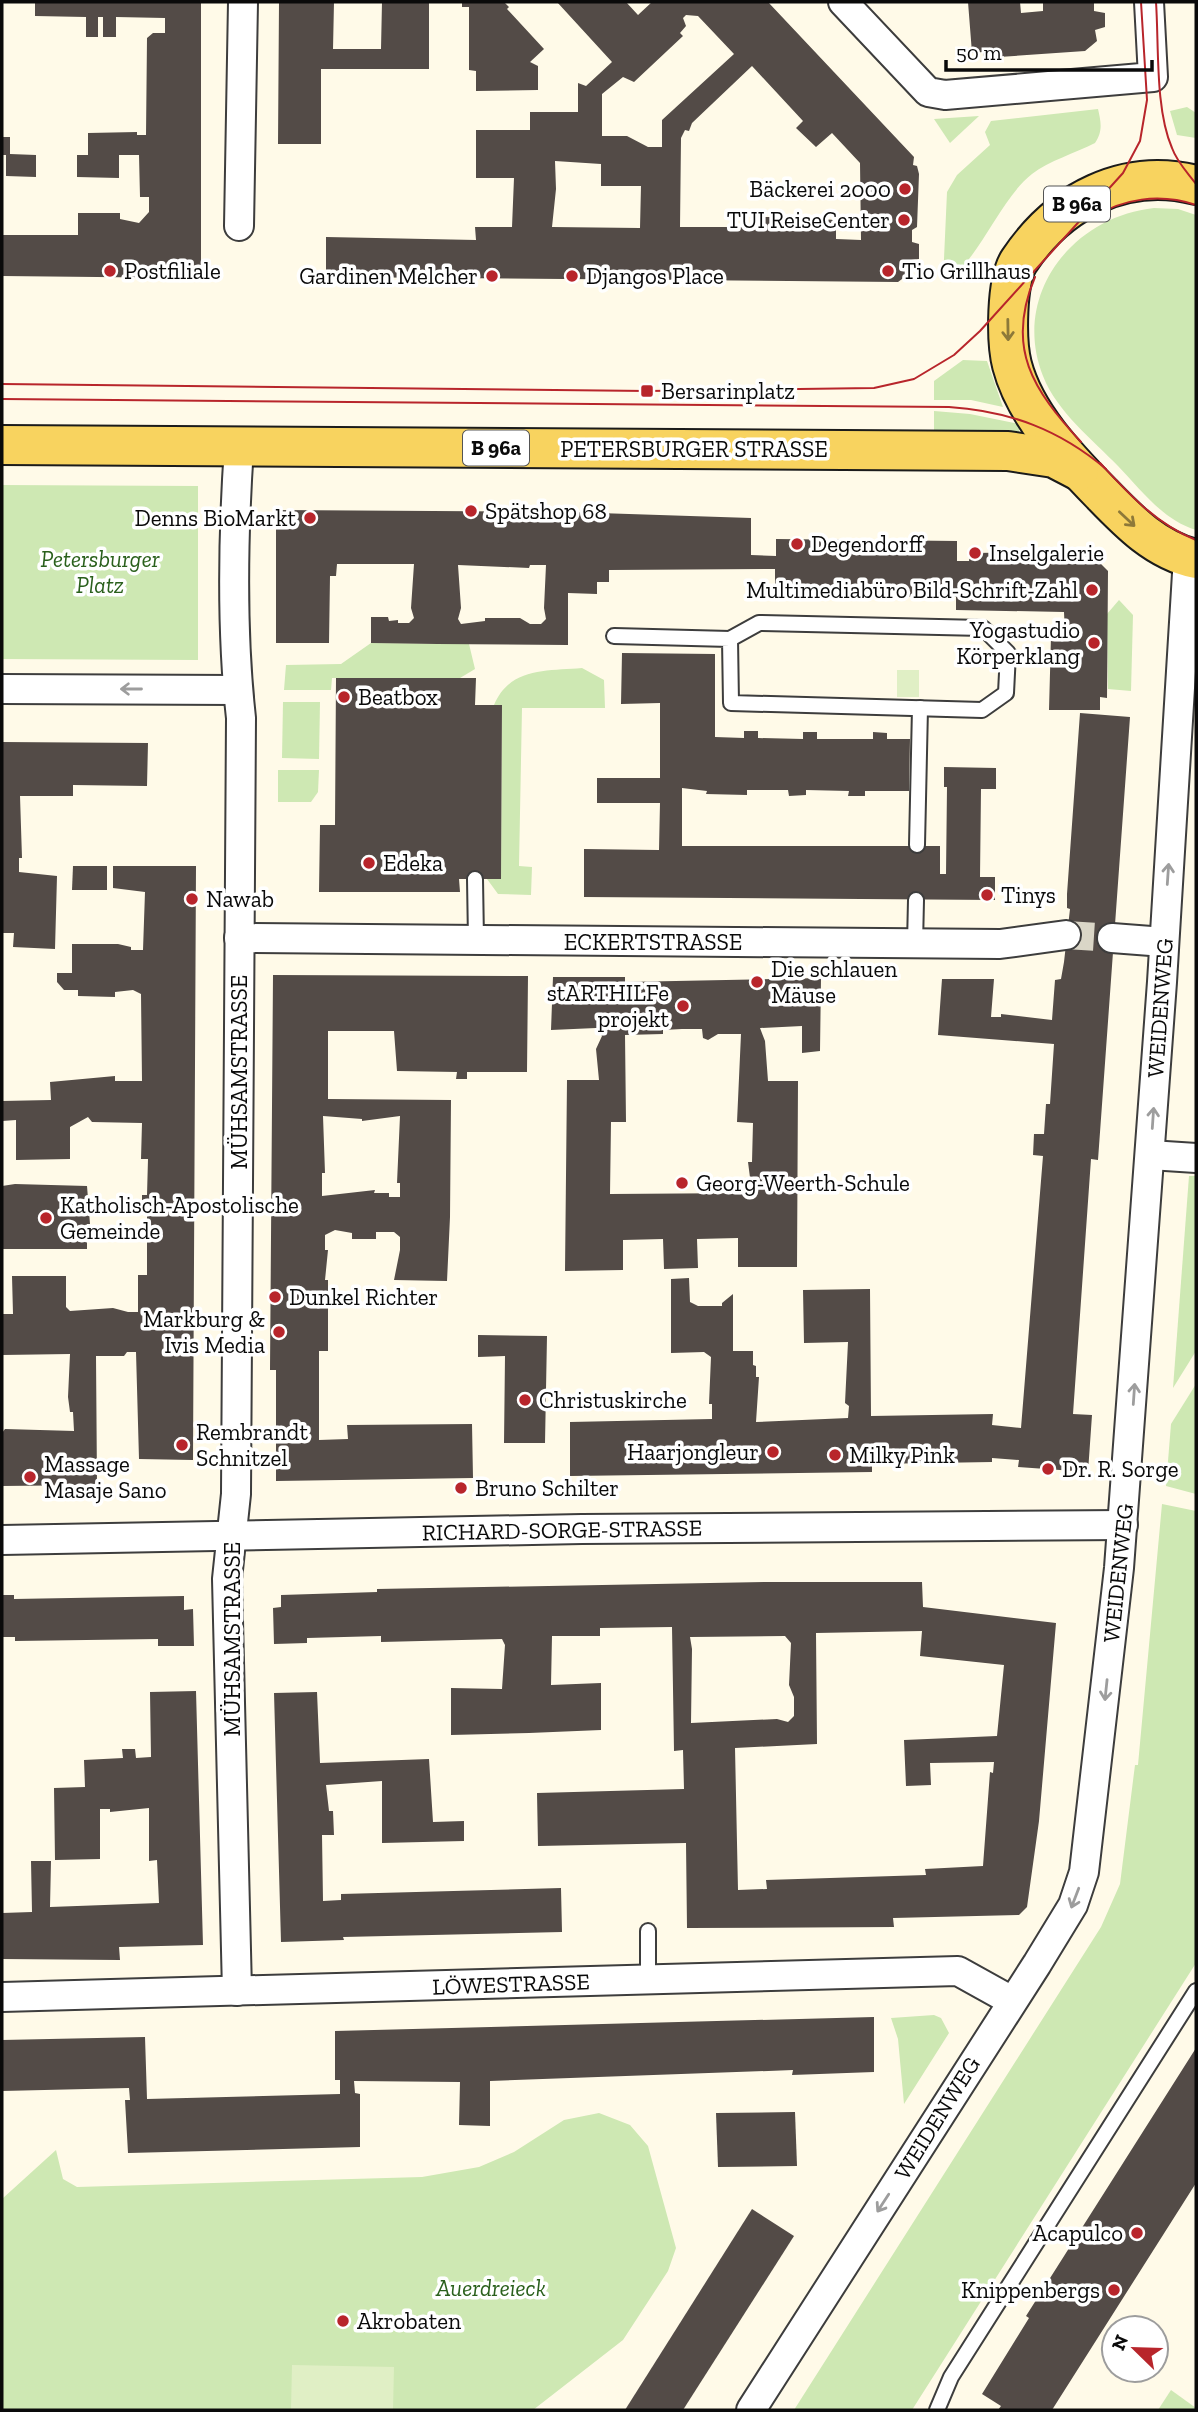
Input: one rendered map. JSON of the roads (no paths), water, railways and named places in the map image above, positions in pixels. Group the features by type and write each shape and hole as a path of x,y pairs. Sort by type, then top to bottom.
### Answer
{"main road":[{"name":"B 96a","path":"1047,429 1030,409 1012,365 1007,325 1017,263 1062,216 1103,188 1154,179 1196,184"},
{"name":"PETERSBURGER STRASSE","path":"1008,451 1047,429"},
{"path":"1047,429 1079,471"},
{"name":"PETERSBURGER STRASSE","path":"2,445 1008,451 1054,458 1079,471"},
{"name":"B 96a","path":"1079,471 1146,536 1192,558"}],"street":[{"path":"239,226 243,2"},
{"path":"843,2 928,92 945,96 1153,77 1149,2"},
{"name":"MÜHSAMSTRASSE","path":"237,1991 227,1579 236,1467 241,718 238,690 235,496 239,447"},
{"name":"WEIDENWEG","path":"751,2410 1073,1905 1084,1872 1123,1525 1192,558"},
{"path":"2,689 238,690"},
{"name":"ECKERTSTRASSE","path":"239,938 915,944 1011,943 1066,935"},
{"path":"1112,938 1164,942"},
{"path":"1150,1155 1196,1158"},
{"name":"RICHARD-SORGE-STRASSE","path":"2,1540 1077,1523 1123,1525"},
{"name":"LÖWESTRASSE","path":"2,1997 958,1970 1012,2001"}],"lane":[{"path":"614,636 730,639 758,623 983,628 1008,653 1006,693 982,710 732,703 730,639"},
{"path":"917,845 920,708"},
{"path":"475,879 476,940"},
{"path":"915,944 916,900"},
{"path":"648,1931 649,1980"},
{"path":"937,2410 951,2378 1196,1991"}],"tunnel":[{"path":"1066,935 1112,938"}],"tram line":[{"path":"2,384 647,391 874,388 914,379 954,355 980,331 1123,173 1140,141 1147,100 1141,2"},
{"path":"1156,2 1163,115 1172,148 1182,167 1196,184"},
{"path":"1090,219 1115,206 1142,200 1169,199 1196,205"},
{"path":"1035,277 1026,302 1023,325 1024,347 1029,367 1049,404 1081,442"},
{"path":"2,399 949,407 993,413 1033,425 1071,443 1106,469"},
{"path":"1100,463 1156,517 1196,540"}],"place":[{"name":"Bäckerei 2000","path":"905,189"},
{"name":"TUI ReiseCenter","path":"904,220"},
{"name":"Postfiliale","path":"110,271"},
{"name":"Tio Grillhaus","path":"888,271"},
{"name":"Gardinen Melcher","path":"492,276"},
{"name":"Djangos Place","path":"572,276"},
{"name":"Bersarinplatz","path":"647,391"},
{"name":"Spätshop 68","path":"471,511"},
{"name":"Denns BioMarkt","path":"310,518"},
{"name":"Degendorff","path":"797,544"},
{"name":"Inselgalerie","path":"975,553"},
{"name":"Multimediabüro Bild-Schrift-Zahl","path":"1092,590"},
{"name":"Yogastudio Körperklang","path":"1094,643"},
{"name":"Beatbox","path":"344,697"},
{"name":"Edeka","path":"369,863"},
{"name":"Tinys","path":"987,895"},
{"name":"Nawab","path":"192,899"},
{"name":"Die schlauen Mäuse","path":"757,982"},
{"name":"stARTHILFe projekt","path":"683,1006"},
{"name":"Georg-Weerth-Schule","path":"682,1183"},
{"name":"Katholisch-Apostolische Gemeinde","path":"46,1218"},
{"name":"Dunkel Richter","path":"275,1297"},
{"name":"Markburg & Ivis Media","path":"279,1332"},
{"name":"Christuskirche","path":"525,1400"},
{"name":"Rembrandt Schnitzel","path":"182,1445"},
{"name":"Haarjongleur","path":"773,1452"},
{"name":"Milky Pink","path":"835,1455"},
{"name":"Dr. R. Sorge","path":"1048,1469"},
{"name":"Massage Masaje Sano","path":"30,1477"},
{"name":"Bruno Schilter","path":"461,1488"},
{"name":"Acapulco","path":"1137,2233"},
{"name":"Knippenbergs","path":"1114,2290"},
{"name":"Akrobaten","path":"343,2321"}],"park label":[{"name":"Petersburger Platz","path":"100,572"},
{"name":"Auerdreieck","path":"491,2288"}]}
